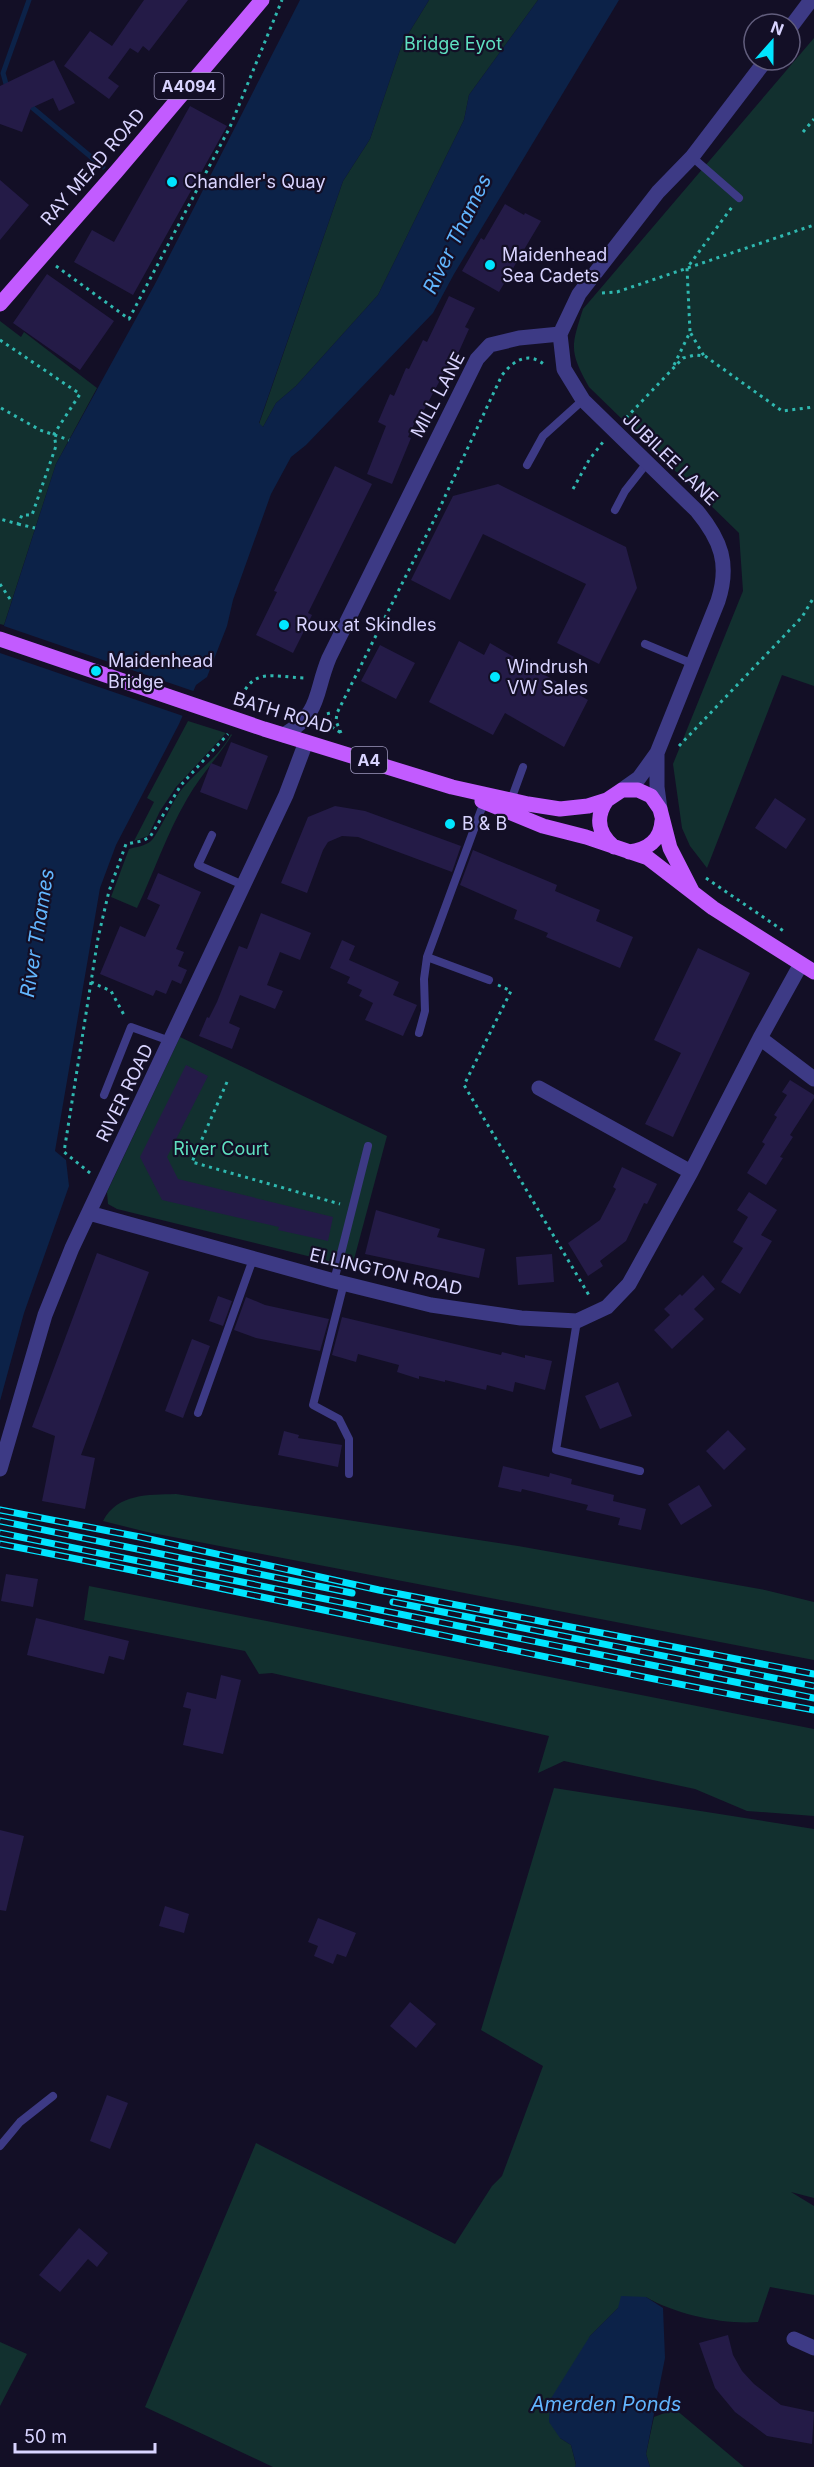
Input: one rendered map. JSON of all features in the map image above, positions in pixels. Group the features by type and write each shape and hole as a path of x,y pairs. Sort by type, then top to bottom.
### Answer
{"main road":[{"name":"RAY MEAD ROAD","path":"0,304 262,0"},
{"name":"BATH ROAD","path":"0,639 264,729 452,787 511,801 561,808 588,806 607,800 622,790"},
{"name":"BATH ROAD","path":"452,787 532,822 648,858 721,913 814,972"},
{"path":"622,790 645,792 651,796 661,814 660,832 651,845 629,852"},
{"path":"607,800 600,812 599,825 604,836 614,847"},
{"name":"BATH ROAD","path":"661,814 670,848 692,891"}],"street":[{"path":"560,334 579,294 658,192 692,158 757,72"},
{"name":"JUBILEE LANE","path":"560,334 564,369 583,400 609,436 647,463 697,511 710,526 719,544 723,560 720,596 657,753 639,778 622,790"},
{"name":"MILL LANE","path":"284,735 307,717 316,702 329,658 477,359 490,345 519,338 560,334"},
{"name":"RIVER ROAD","path":"0,1468 45,1315 102,1184 286,795 306,742"},
{"name":"JUBILEE LANE","path":"657,753 657,787 661,814"},
{"name":"ELLINGTON ROAD","path":"89,1213 252,1259 431,1305 521,1318 577,1321 607,1307 629,1284 801,964"},
{"path":"760,1038 814,1079"},
{"path":"539,1088 691,1172"},
{"path":"794,2339 814,2348"}],"lane":[{"path":"692,158 739,198"},
{"path":"527,465 543,436 583,400"},
{"path":"615,510 625,491 647,463"},
{"path":"645,644 693,664"},
{"path":"511,801 523,767"},
{"path":"419,1033 425,1011 424,979 427,957 484,802"},
{"path":"212,835 198,865 243,885"},
{"path":"427,957 489,981"},
{"path":"104,1095 131,1028 171,1042"},
{"path":"349,1474 349,1438 339,1419 313,1405 368,1146"},
{"path":"198,1413 252,1259"},
{"path":"577,1321 556,1450 640,1472"},
{"path":"0,2146 20,2122 53,2096"}],"path":[{"path":"43,255 66,275 129,319 230,127 282,0"},
{"path":"803,132 814,119"},
{"path":"739,198 687,268 690,332 704,356 782,411 814,407"},
{"path":"579,294 617,292 814,225"},
{"path":"674,366 690,332"},
{"path":"0,340 80,394 54,434 56,446 32,515 22,515 18,524"},
{"path":"573,489 589,460 674,366 683,358 695,355 704,356"},
{"path":"352,738 341,733 336,717 434,520 502,375 511,364 525,358 537,358 548,367"},
{"path":"0,408 40,430 69,440"},
{"path":"597,434 609,436"},
{"path":"609,436 612,449"},
{"path":"0,519 35,528"},
{"path":"0,584 12,602"},
{"path":"673,752 802,617 814,597"},
{"path":"244,690 252,680 264,676 311,679 321,687"},
{"path":"102,1184 64,1152 98,938 109,891 126,844 150,837 181,785 225,740"},
{"path":"699,870 705,878 788,933"},
{"path":"489,981 511,991 464,1085 590,1297 607,1307"},
{"path":"91,982 111,991 131,1028"},
{"path":"227,1082 192,1162 353,1208"}],"green space":[{"name":"Bridge Eyot","path":"429,0 538,0 469,95 464,120 378,295 296,386 276,403 263,427 259,424 343,181 370,139 402,44"},
{"path":"814,38 814,686 782,675 707,868 690,846 682,828 673,764 743,591 739,533 589,387 575,357 574,341 583,309 785,72 802,72 802,52"},
{"path":"0,321 21,337 24,332 97,388 56,464 4,625 0,624"},
{"path":"188,721 226,733 176,787 160,811 148,836 134,841 154,802 147,798"},
{"path":"231,734 180,812 137,908 111,897 129,849 151,841 179,793 213,758"},
{"name":"River Court","path":"180,1037 387,1136 352,1267 117,1209 108,1204 107,1192"},
{"path":"176,1494 518,1546 765,1590 814,1602 814,1660 147,1532 103,1521 109,1512 125,1500 135,1497"},
{"path":"89,1586 814,1729 814,1816 747,1811 695,1789 564,1761 538,1773 549,1736 272,1673 259,1674 245,1651 84,1620"},
{"path":"554,1788 814,1829 814,2198 791,2192 814,2206 814,2295 770,2287 758,2322 731,2322 700,2317 657,2303 646,2297 618,2308 590,2336 560,2438 571,2445 575,2467 273,2467 145,2407 256,2143 455,2244 492,2186 502,2176 543,2066 481,2030"},
{"path":"0,2342 27,2354 0,2406"},
{"path":"675,2409 744,2467 650,2467 646,2454 654,2417"}],"water":[{"name":"River Thames","path":"300,0 429,0 402,44 370,139 343,181 259,423 263,427 276,403 296,386 378,295 464,120 469,95 538,0 619,0 454,274 433,313 306,445 291,457 271,494 233,600 227,626 207,677 196,685 179,724 116,845 100,888 55,1151 66,1160 69,1186 24,1313 0,1401 0,638 56,464 155,284"},
{"name":"Amerden Ponds","path":"621,2296 646,2297 663,2308 665,2358 646,2454 650,2467 575,2467 571,2445 560,2438 549,2422 550,2400 590,2336 618,2308"}],"pier":[{"name":"Maidenhead Bridge","path":"1,625 196,692 186,717 0,653"}],"building":[{"path":"144,0 188,0 149,51 143,46 138,53 130,48 108,78 119,86 109,99 64,66 90,31 112,46"},
{"path":"54,60 75,103 59,111 53,98 31,108 22,132 0,124 0,86"},
{"name":"Chandler's Quay","path":"190,106 227,126 133,295 74,262 92,230 114,242"},
{"path":"0,180 29,205 0,240"},
{"path":"505,204 524,215 525,213 541,221 499,292 462,271 481,238 484,240"},
{"path":"47,274 114,321 80,370 13,323"},
{"path":"449,296 475,308 465,327 469,329 456,358 453,356 424,410 421,409 408,437 411,438 392,484 367,474 386,426 378,422 390,394 394,396 406,368 409,369 423,340 427,342"},
{"path":"335,466 372,484 308,613 312,615 293,653 256,635 277,592 274,591"},
{"path":"498,484 626,547 637,588 599,664 557,643 586,584 483,534 450,600 411,580 453,496"},
{"name":"Windrush VW Sales","path":"459,641 484,655 490,643 588,700 564,747 505,713 493,735 429,702"},
{"path":"380,645 415,663 396,699 361,681"},
{"path":"231,742 268,756 247,810 200,792 211,763 221,767"},
{"path":"775,798 806,819 786,849 755,828"},
{"path":"335,806 365,811 461,846 452,872 358,837 342,836 328,842 323,850 307,893 281,883 308,817"},
{"path":"473,850 557,885 555,891 600,910 596,921 633,937 620,968 546,937 548,933 514,919 517,910 460,885"},
{"path":"158,873 201,892 176,949 184,952 178,966 187,970 181,984 172,980 166,994 156,990 153,996 100,974 120,926 145,937 160,905 147,899"},
{"path":"261,913 311,933 300,960 280,952 267,985 283,991 275,1009 240,995 229,1023 240,1028 232,1049 199,1036 207,1017 209,1018 217,1002 239,946 247,949"},
{"path":"342,940 355,946 349,960 399,982 393,995 417,1005 403,1036 365,1020 373,1003 359,996 362,990 347,983 350,977 330,968"},
{"path":"698,948 750,973 673,1137 645,1124 681,1053 654,1040"},
{"path":"186,1065 208,1076 167,1157 178,1179 333,1217 328,1241 278,1230 279,1227 162,1200 140,1157"},
{"path":"790,1080 814,1095 814,1098 790,1135 793,1137 780,1157 783,1158 766,1185 747,1173 765,1144 762,1142 777,1117 774,1115 787,1095 782,1092"},
{"path":"622,1167 657,1184 647,1204 644,1203 626,1241 600,1261 603,1266 588,1276 568,1243 600,1220 616,1189 613,1187"},
{"path":"749,1192 777,1210 761,1235 772,1241 740,1294 721,1282 743,1248 733,1242 748,1217 737,1210"},
{"path":"376,1210 440,1229 437,1237 485,1249 479,1278 365,1254"},
{"path":"97,1253 149,1272 81,1455 95,1458 85,1509 42,1501 55,1436 32,1427"},
{"path":"552,1254 554,1282 518,1285 516,1257"},
{"path":"703,1275 715,1289 694,1309 704,1319 672,1349 654,1330 670,1315 664,1309 680,1294 682,1296"},
{"path":"218,1296 232,1301 223,1326 209,1321"},
{"path":"246,1297 265,1305 329,1319 320,1351 256,1338 234,1330"},
{"path":"342,1317 501,1355 502,1352 525,1358 525,1355 552,1361 545,1390 515,1382 513,1392 487,1385 486,1390 445,1380 445,1382 419,1376 419,1379 397,1372 399,1365 358,1354 356,1362 332,1355"},
{"path":"192,1339 210,1346 183,1418 165,1411"},
{"path":"618,1382 632,1416 600,1429 585,1396"},
{"path":"728,1430 746,1449 724,1470 706,1451"},
{"path":"284,1431 299,1435 298,1438 342,1445 338,1467 278,1455"},
{"path":"503,1466 549,1477 550,1473 572,1479 571,1484 614,1495 613,1501 646,1509 641,1530 618,1525 620,1518 586,1510 588,1505 522,1489 521,1492 498,1487"},
{"path":"699,1485 712,1506 681,1525 668,1504"},
{"path":"6,1574 38,1579 33,1607 1,1601"},
{"path":"36,1618 129,1641 124,1660 109,1656 104,1674 27,1655"},
{"path":"221,1675 241,1680 223,1754 183,1745 191,1709 183,1707 187,1692 216,1699"},
{"path":"0,1830 24,1836 6,1911 0,1910"},
{"path":"165,1906 189,1914 184,1933 159,1926"},
{"path":"318,1918 356,1933 346,1957 337,1954 333,1964 314,1956 318,1946 308,1942"},
{"path":"410,2002 436,2024 416,2048 390,2026"},
{"path":"107,2095 128,2103 110,2149 90,2141"},
{"path":"79,2228 108,2253 97,2267 88,2259 60,2292 39,2275"},
{"path":"728,2335 733,2355 742,2371 754,2384 781,2405 814,2412 812,2444 767,2436 735,2412 715,2388 699,2343"}],"waterway":[{"path":"10,88 6,84 3,73 29,0"},
{"path":"28,104 103,167"}],"railway":[{"path":"0,1510 140,1537 379,1590 814,1674"},
{"path":"0,1521 352,1593"},
{"path":"0,1533 814,1698"},
{"path":"0,1544 814,1710"},
{"path":"393,1602 814,1686"}],"place":[{"name":"Chandler's Quay","path":"172,182"},
{"name":"Maidenhead Sea Cadets","path":"490,265"},
{"name":"Roux at Skindles","path":"284,625"},
{"name":"Maidenhead Bridge","path":"96,671"},
{"name":"Windrush VW Sales","path":"495,677"},
{"name":"B & B","path":"450,824"}]}
